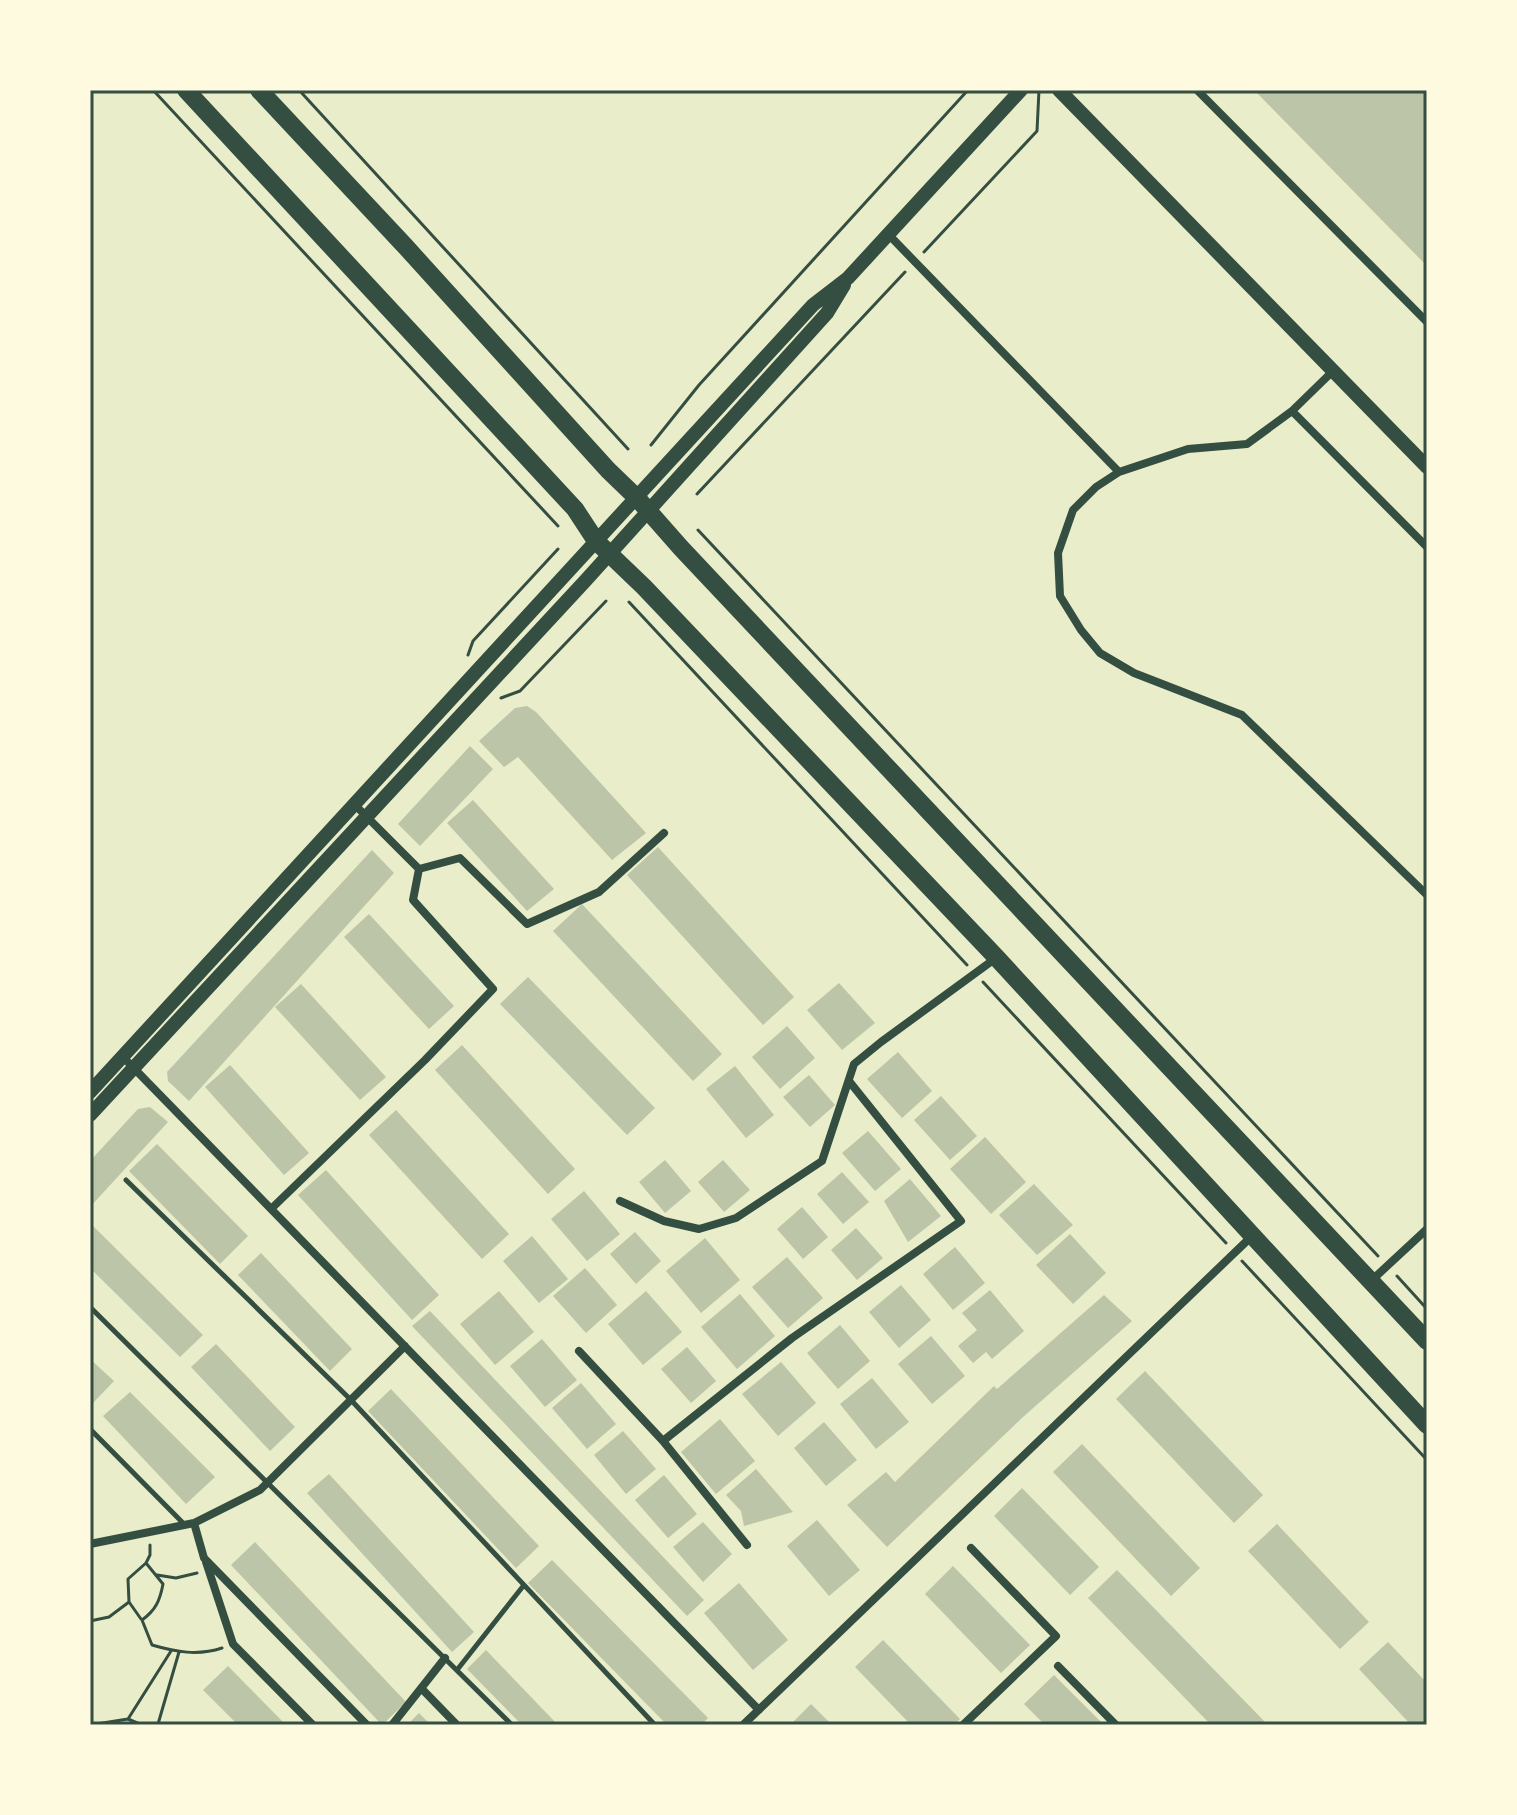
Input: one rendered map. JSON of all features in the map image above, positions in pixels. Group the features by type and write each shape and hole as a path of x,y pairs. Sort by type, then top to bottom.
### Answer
{"main road":[{"path":"186,90 575,509 603,547 996,957 1427,1425"},
{"path":"259,90 597,458 1427,1341"}],"street":[{"path":"90,1115 128,1062 355,805 827,313 848,278 1021,90"},
{"path":"1059,90 1427,467"},
{"path":"1197,90 1427,322"},
{"path":"887,234 1119,472"},
{"path":"1333,371 1292,411 1247,444 1188,449 1119,472 1096,487 1073,510 1058,553 1060,596 1100,653 1134,673 1242,715 1427,895"},
{"path":"1292,411 1427,547"},
{"path":"90,1092 128,1062 367,817 467,709 603,547"},
{"path":"355,805 419,869"},
{"path":"419,869 460,858 527,924 599,892 664,833"},
{"path":"271,1209 425,1060 493,989 413,900 419,869"},
{"path":"620,1201 664,1221 699,1229 736,1218 822,1161 854,1064 996,957"},
{"path":"128,1062 759,1710"},
{"path":"663,1441 792,1338 961,1221 849,1081"},
{"path":"1372,1281 1427,1229"},
{"path":"743,1725 1252,1236"},
{"path":"90,1544 190,1524 260,1490 405,1346"},
{"path":"579,1351 663,1441 747,1545"},
{"path":"190,1524 233,1644 313,1725"},
{"path":"963,1725 1056,1636 971,1548"},
{"path":"204,1558 367,1725"},
{"path":"392,1725 445,1658"},
{"path":"1058,1666 1116,1725"},
{"path":"421,1688 457,1725"}],"lane":[{"path":"126,1180 351,1400 655,1725"},
{"path":"90,1307 512,1725"},
{"path":"90,1429 190,1524"},
{"path":"457,1670 524,1585"}],"path":[{"path":"153,90 558,526"},
{"path":"299,90 628,449"},
{"path":"651,445 699,385 968,90"},
{"path":"697,494 1037,131 1039,90"},
{"path":"698,530 1427,1309"},
{"path":"468,655 473,641 558,549"},
{"path":"467,709 520,691 606,601"},
{"path":"629,602 1427,1460"},
{"path":"150,1532 150,1555 146,1563 128,1579 129,1602 142,1620 152,1645 171,1651 208,1653 233,1644"},
{"path":"142,1620 160,1600 163,1584 146,1563"},
{"path":"155,1575 176,1578 208,1570"},
{"path":"90,1621 109,1617 129,1602"},
{"path":"128,1719 171,1651"},
{"path":"156,1725 179,1652"},
{"path":"90,1725 128,1719 142,1725"}],"building":[{"path":"1254,90 1427,90 1427,266"},
{"path":"527,706 536,712 646,833 612,860 518,757 504,767 479,741 515,708"},
{"path":"470,746 493,769 420,846 398,824"},
{"path":"473,800 554,889 527,911 447,823"},
{"path":"658,847 794,997 763,1025 627,875"},
{"path":"372,850 394,873 189,1101 168,1081 167,1072"},
{"path":"582,904 722,1054 693,1081 553,931"},
{"path":"369,914 454,1006 429,1029 344,937"},
{"path":"528,977 655,1108 627,1135 500,1004"},
{"path":"839,983 875,1023 842,1050 807,1010"},
{"path":"301,984 386,1077 360,1100 275,1007"},
{"path":"787,1026 815,1058 780,1089 752,1057"},
{"path":"462,1045 575,1169 548,1194 435,1070"},
{"path":"898,1052 932,1091 902,1118 867,1079"},
{"path":"230,1065 309,1153 284,1175 205,1087"},
{"path":"735,1066 774,1115 746,1138 706,1089"},
{"path":"809,1075 835,1105 810,1127 783,1097"},
{"path":"941,1096 977,1136 950,1160 914,1120"},
{"path":"150,1107 168,1122 90,1207 90,1161 138,1109"},
{"path":"396,1110 509,1234 482,1259 369,1135"},
{"path":"868,1131 901,1169 875,1191 842,1153"},
{"path":"985,1137 1026,1182 991,1214 950,1169"},
{"path":"157,1144 248,1236 220,1264 129,1171"},
{"path":"665,1160 691,1191 665,1213 639,1182"},
{"path":"723,1160 750,1190 724,1212 698,1182"},
{"path":"326,1170 439,1295 412,1320 298,1195"},
{"path":"842,1172 869,1202 843,1224 817,1194"},
{"path":"910,1179 941,1216 908,1242 884,1201"},
{"path":"1034,1184 1073,1225 1037,1255 999,1215"},
{"path":"584,1191 620,1234 587,1261 551,1219"},
{"path":"802,1207 828,1237 803,1259 777,1229"},
{"path":"90,1223 203,1335 180,1357 90,1268"},
{"path":"856,1228 883,1258 857,1280 831,1250"},
{"path":"635,1232 661,1261 636,1284 610,1254"},
{"path":"1070,1234 1106,1273 1073,1304 1036,1265"},
{"path":"532,1236 568,1279 539,1303 503,1261"},
{"path":"705,1238 740,1280 701,1313 666,1271"},
{"path":"955,1247 985,1283 953,1310 923,1274"},
{"path":"261,1253 352,1349 330,1371 238,1275"},
{"path":"787,1257 823,1298 788,1328 752,1287"},
{"path":"585,1268 617,1305 586,1333 553,1296"},
{"path":"901,1285 931,1320 899,1348 869,1312"},
{"path":"990,1290 1024,1331 992,1359 986,1352 973,1363 958,1346 977,1330 962,1313"},
{"path":"499,1291 534,1332 495,1365 460,1324"},
{"path":"646,1291 682,1332 643,1365 608,1324"},
{"path":"740,1294 775,1336 737,1369 701,1327"},
{"path":"1104,1295 1132,1321 1023,1417 887,1547 847,1505 886,1472 895,1482 994,1386 997,1389"},
{"path":"430,1311 704,1600 687,1616 412,1326"},
{"path":"840,1325 870,1361 838,1389 807,1353"},
{"path":"931,1336 965,1376 932,1404 898,1364"},
{"path":"542,1339 577,1380 545,1407 510,1366"},
{"path":"216,1344 295,1427 270,1451 191,1367"},
{"path":"687,1347 716,1381 691,1403 661,1369"},
{"path":"90,1359 114,1381 93,1403 90,1400"},
{"path":"781,1362 816,1403 778,1436 742,1394"},
{"path":"1145,1371 1263,1495 1234,1523 1116,1399"},
{"path":"872,1378 909,1422 876,1449 840,1404"},
{"path":"581,1383 616,1424 587,1449 552,1408"},
{"path":"391,1389 539,1546 516,1568 368,1411"},
{"path":"130,1392 215,1477 186,1504 103,1416"},
{"path":"720,1419 755,1461 716,1494 681,1452"},
{"path":"824,1422 857,1460 826,1486 794,1448"},
{"path":"623,1431 656,1469 626,1494 594,1455"},
{"path":"1082,1444 1200,1568 1171,1596 1053,1472"},
{"path":"756,1469 793,1512 744,1526 741,1511 726,1495"},
{"path":"329,1474 474,1632 452,1652 307,1493"},
{"path":"664,1475 697,1514 668,1538 635,1500"},
{"path":"1022,1488 1099,1567 1070,1595 994,1516"},
{"path":"817,1520 860,1570 829,1596 787,1546"},
{"path":"703,1522 732,1554 703,1582 673,1547"},
{"path":"1277,1524 1369,1622 1340,1649 1248,1551"},
{"path":"255,1542 406,1702 382,1725 231,1565"},
{"path":"552,1560 708,1718 701,1725 667,1725 528,1583"},
{"path":"953,1566 1030,1645 1001,1673 925,1594"},
{"path":"1117,1570 1266,1723 1264,1725 1211,1725 1088,1598"},
{"path":"739,1583 788,1640 753,1670 704,1613"},
{"path":"883,1640 960,1719 953,1725 911,1725 855,1667"},
{"path":"1388,1642 1427,1683 1427,1725 1411,1725 1359,1669"},
{"path":"486,1650 558,1725 522,1725 467,1669"},
{"path":"228,1666 286,1725 238,1725 203,1690"},
{"path":"1054,1675 1104,1725 1045,1725 1024,1704"},
{"path":"811,1704 832,1725 790,1725"},
{"path":"419,1713 431,1725 407,1725"}]}
